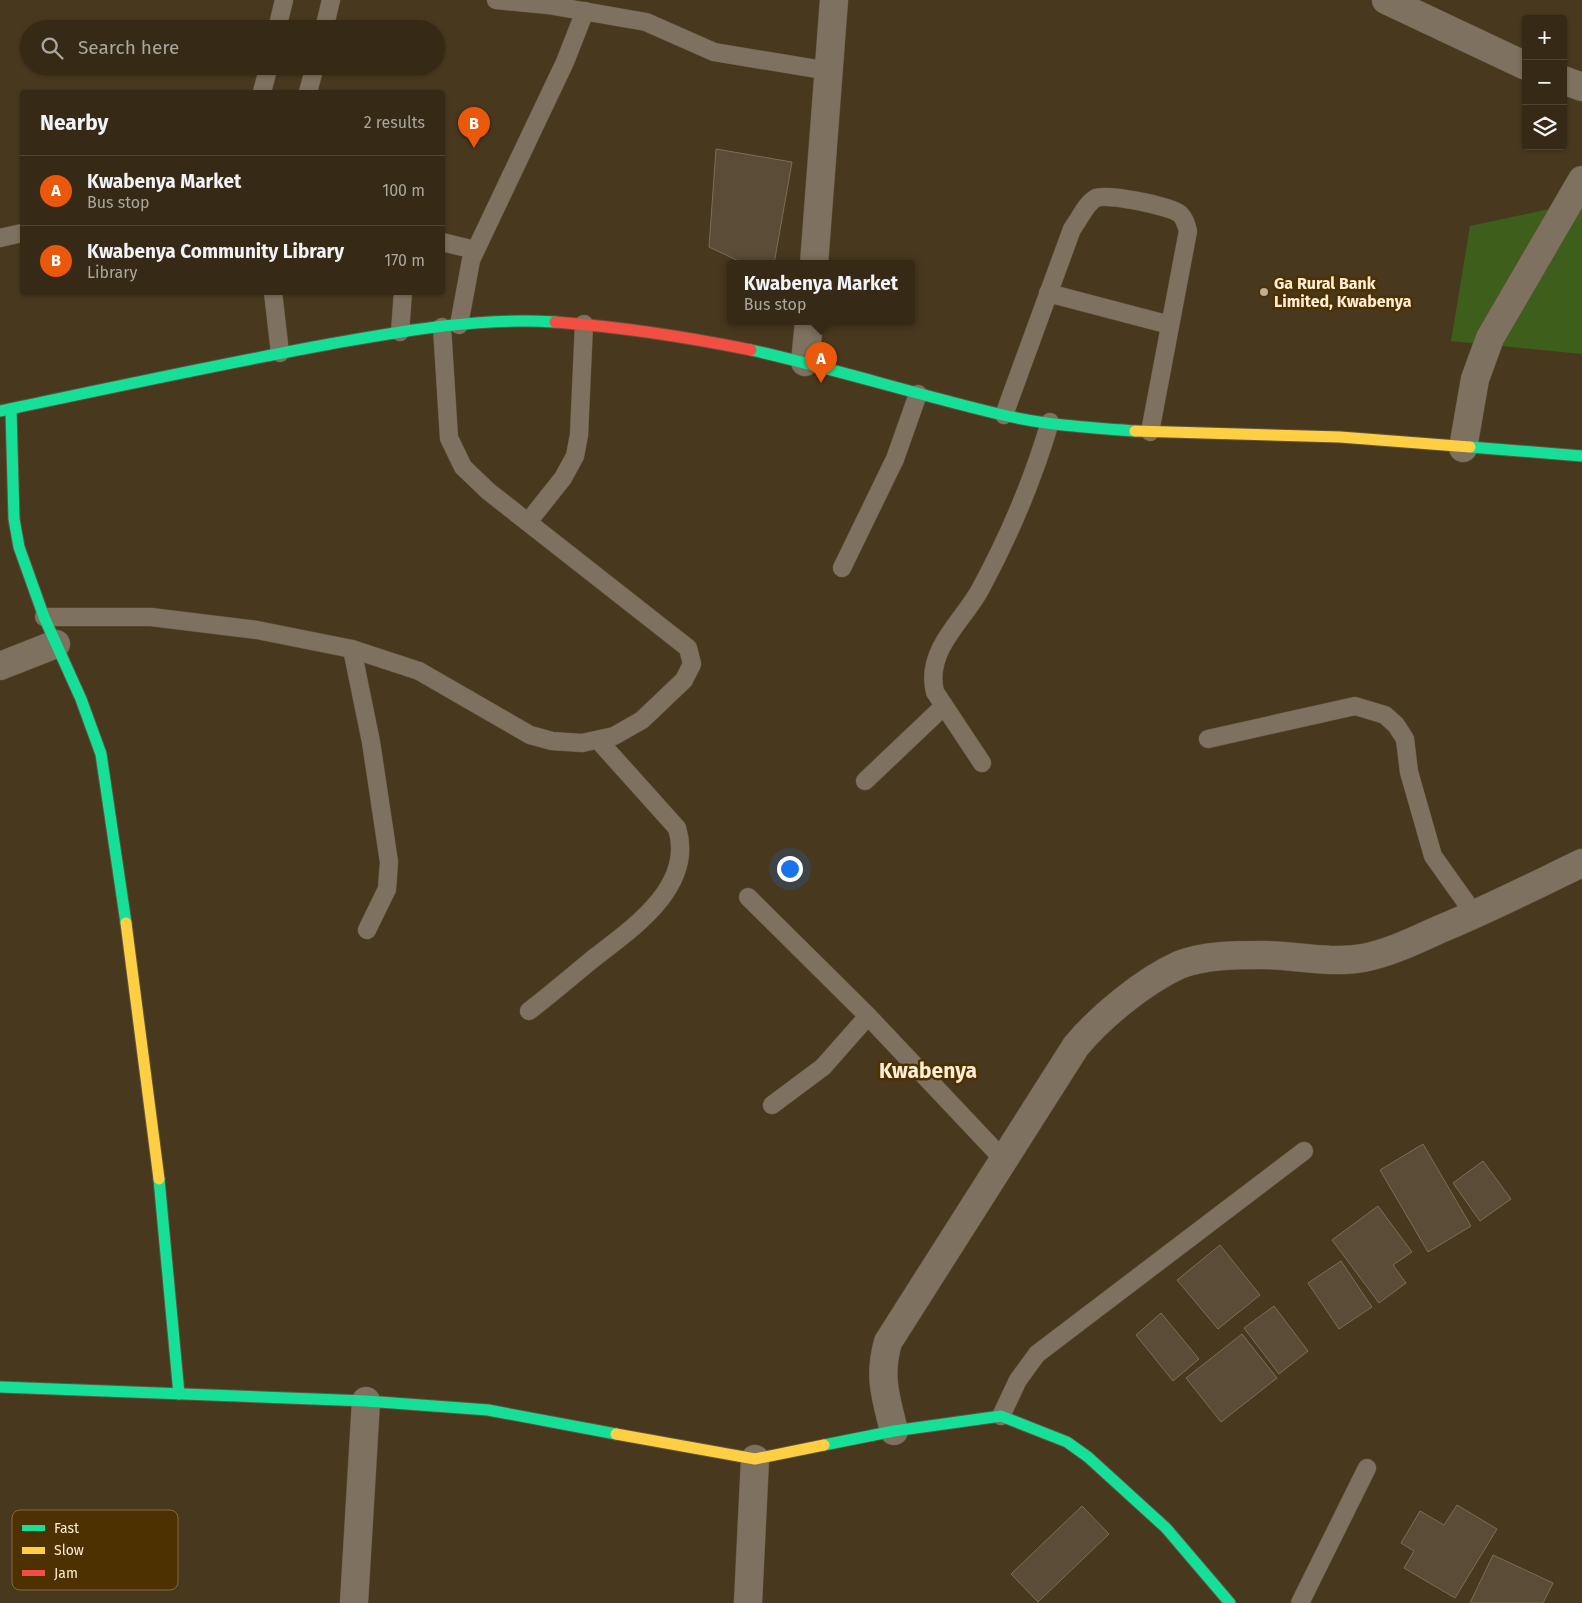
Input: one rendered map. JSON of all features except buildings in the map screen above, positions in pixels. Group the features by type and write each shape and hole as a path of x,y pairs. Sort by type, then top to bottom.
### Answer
{"street":[{"path":"814,260 834,0"},
{"path":"1386,0 1522,64"},
{"path":"1567,81 1582,86"},
{"path":"1463,448 1475,379 1490,338 1582,180"},
{"path":"179,1394 157,1151 101,754 81,699 44,617 19,548 14,519 6,411 280,353 400,332 498,321 584,324 712,342 805,362 918,394 1004,415 1050,422 1150,432 1340,437 1582,456"},
{"path":"805,362 808,325"},
{"path":"0,666 56,644"},
{"path":"894,1431 885,1393 882,1364 888,1342 986,1189 1003,1159 1076,1046 1088,1032 1136,993 1180,965 1207,958 1262,955 1330,960 1363,958 1407,944 1475,915 1582,863"},
{"path":"0,1387 366,1401 488,1410 755,1459 894,1431 1001,1416 1067,1442 1088,1457 1166,1528 1230,1603"},
{"path":"354,1603 366,1401"},
{"path":"748,1603 755,1459"}],"lane":[{"path":"280,20 284,0"},
{"path":"326,20 331,0"},
{"path":"496,0 585,11 646,22 714,52 829,71"},
{"path":"44,617 151,617 257,630 352,650 419,671 530,735 552,741 582,743 614,736 642,720 684,680 692,664 688,648 488,491 463,467 450,438 451,326 470,260 565,62 585,11"},
{"path":"262,90 266,75"},
{"path":"309,90 313,75"},
{"path":"1004,415 1072,229 1096,198 1103,196 1168,207 1180,214 1186,221 1188,231 1150,432"},
{"path":"0,238 20,233"},
{"path":"445,243 475,250"},
{"path":"1048,293 1170,325"},
{"path":"273,295 280,353"},
{"path":"400,332 403,295"},
{"path":"528,522 563,478 575,456 579,435 584,324"},
{"path":"842,568 896,459 918,394"},
{"path":"982,763 935,692 932,678 941,647 981,589 1008,534 1035,474 1050,422"},
{"path":"352,650 371,742 389,862 387,889 367,930"},
{"path":"865,780 944,706"},
{"path":"1208,739 1355,706 1385,715 1396,725 1406,739 1409,772 1433,856 1475,915"},
{"path":"529,1011 642,920 664,894 671,882 678,858 681,842 677,828 598,740"},
{"path":"748,897 868,1016 1003,1159"},
{"path":"772,1106 823,1067 868,1016"},
{"path":"1001,1416 1018,1380 1037,1354 1304,1151"},
{"path":"1300,1603 1367,1468"}],"green space":[{"path":"1582,202 1582,354 1451,341 1470,226"}],"traffic: fast":[{"path":"0,411 165,376 386,334 470,323 555,322"},
{"path":"751,350 1019,418 1069,426 1135,431"},
{"path":"11,410 14,519 19,547 44,617 81,699 101,754 126,923"},
{"path":"1470,447 1582,456"},
{"path":"159,1179 179,1394"},
{"path":"0,1387 366,1401 488,1410 616,1434"},
{"path":"824,1445 894,1431 1001,1416 1067,1442 1088,1457 1166,1528 1230,1603"}],"traffic: slow":[{"path":"1135,431 1340,437 1470,447"},
{"path":"126,923 159,1179"},
{"path":"616,1434 755,1459 824,1445"}],"traffic: jam":[{"path":"555,322 654,333 751,350"}],"place":[{"name":"Kwabenya Community Library","path":"474,148"},
{"name":"Ga Rural Bank Limited, Kwabenya","path":"1264,292"},
{"name":"Kwabenya Market","path":"821,383"}],"district":[{"name":"Kwabenya","path":"928,1071"}]}
